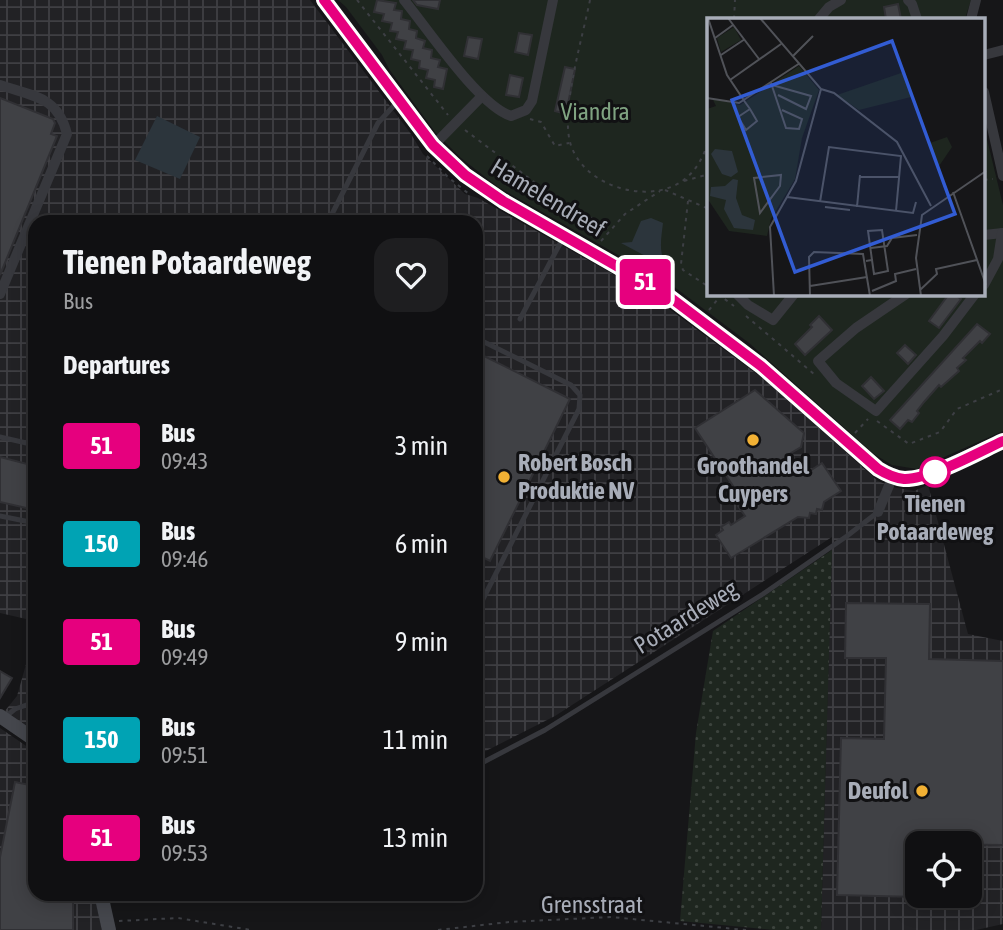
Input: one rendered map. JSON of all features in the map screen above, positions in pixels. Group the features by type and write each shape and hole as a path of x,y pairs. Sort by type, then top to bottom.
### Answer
{"street":[{"name":"Hamelendreef","path":"324,0 433,145 465,175 679,303 761,366 874,466 893,477"},
{"path":"404,0 482,96 504,114 511,116 526,110 531,101 553,0"},
{"path":"820,18 829,7 841,0"},
{"path":"908,0 917,18"},
{"path":"971,18 976,0"},
{"path":"986,54 1003,50"},
{"path":"0,85 47,102 58,110 67,134 33,215"},
{"path":"433,145 482,96"},
{"path":"986,101 1003,176"},
{"path":"0,294 28,227"},
{"path":"986,281 998,258 1002,233"},
{"path":"739,296 748,305 773,320 792,296"},
{"path":"903,296 856,328 818,361 836,383 876,411 943,336 973,296"},
{"path":"893,477 923,477 1003,441"},
{"name":"Potaardeweg","path":"878,512 893,477"},
{"path":"2,717 28,735"},
{"path":"103,901 108,926"}],"lane":[{"path":"332,215 378,123 399,100"},
{"path":"520,319 564,236"},
{"path":"483,341 571,385 580,395 579,410 483,598"},
{"path":"0,437 28,443"},
{"name":"Potaardeweg","path":"483,762 545,730 763,594 878,512"},
{"path":"0,516 28,522"},
{"path":"2,717 28,704"}],"path":[{"path":"357,0 456,122 542,188 611,230"},
{"path":"590,0 568,112 570,143 578,159 605,182 642,191 664,189 707,208"},
{"path":"734,18 735,0"},
{"path":"526,110 531,120 541,122 555,146 570,143"},
{"path":"683,181 701,161 707,144"},
{"path":"598,245 636,206 664,189 707,175"},
{"path":"688,200 681,264 683,270 707,286"},
{"path":"710,309 720,296"},
{"path":"858,430 867,421"},
{"name":"Grensstraat","path":"438,930 509,922 611,917 746,930"},
{"path":"108,926 178,918 251,930"}],"shaded area":[{"path":"0,0 310,0 411,134 423,154 465,194 478,198 634,286 672,311 765,380 878,481 914,491 928,485 968,634 1003,641 1003,924 976,930 821,930 832,537 555,716 483,752 483,215 28,215 28,619 0,613"},
{"path":"157,116 200,137 180,179 135,160"},
{"path":"651,218 663,223 661,252 668,268 621,243 632,242 641,221"},
{"path":"28,658 28,730 4,712 17,696"},
{"path":"0,728 28,747 28,901 96,901 102,930 0,930"}],"green space":[{"name":"Viandra","path":"338,0 971,0 965,18 707,18 707,296 986,296 986,135 1003,205 1003,431 917,469 892,465 874,454 749,343 673,286 498,187 461,158 435,132 346,7"},
{"path":"832,550 821,930 774,930 680,921 696,733 713,631"}],"building":[{"path":"377,0 396,3 394,10 402,11 401,19 410,21 409,29 417,31 416,38 425,41 423,48 432,50 431,58 440,60 438,67 447,69 443,89 434,87 435,80 426,78 428,70 419,68 420,61 411,59 413,50 404,49 406,41 396,39 398,32 390,31 392,23 382,21 384,14 374,12"},
{"path":"413,0 440,0 438,9 417,5"},
{"path":"898,4 901,18 886,18 884,7"},
{"path":"519,33 532,35 528,55 515,52"},
{"path":"468,37 482,39 478,59 464,56"},
{"path":"565,67 575,69 566,114 555,111"},
{"path":"510,75 523,78 519,97 506,95"},
{"path":"0,98 53,119 55,123 51,134 57,136 0,275"},
{"path":"948,296 961,299 939,328 929,321"},
{"path":"819,316 832,330 805,355 795,344"},
{"path":"977,324 990,334 963,358 966,360 957,368 959,371 941,387 939,385 917,411 919,413 912,422 908,420 900,429 890,420"},
{"path":"905,345 916,355 908,364 897,353"},
{"name":"Robert Bosch Produktie NV","path":"483,356 570,399 490,561 483,558"},
{"path":"871,377 884,391 874,399 862,386"},
{"path":"755,390 804,433 801,447 791,453 805,474 822,463 841,491 824,502 822,510 817,509 816,514 810,513 809,518 798,517 731,558 716,535 723,530 721,527 729,522 731,525 745,516 738,506 761,492 735,489 695,428"},
{"path":"0,457 28,464 28,508 0,502"},
{"name":"Deufol","path":"846,603 930,604 929,659 1003,661 1003,845 982,845 982,831 905,831 905,897 837,895 841,738 884,739 886,658 845,658"},
{"path":"0,671 12,678 0,698"},
{"path":"15,782 28,785 28,901 73,901 73,930 0,930 0,857"}],"bus line":[{"name":"51","path":"324,0 433,145 465,175 503,201 667,295 761,366 878,469 899,478 923,477 1003,441"}],"place":[{"name":"Groothandel Cuypers","path":"753,440"},
{"name":"Tienen Potaardeweg","path":"935,472"},
{"name":"Robert Bosch Produktie NV","path":"504,477"},
{"name":"Deufol","path":"922,791"}]}
